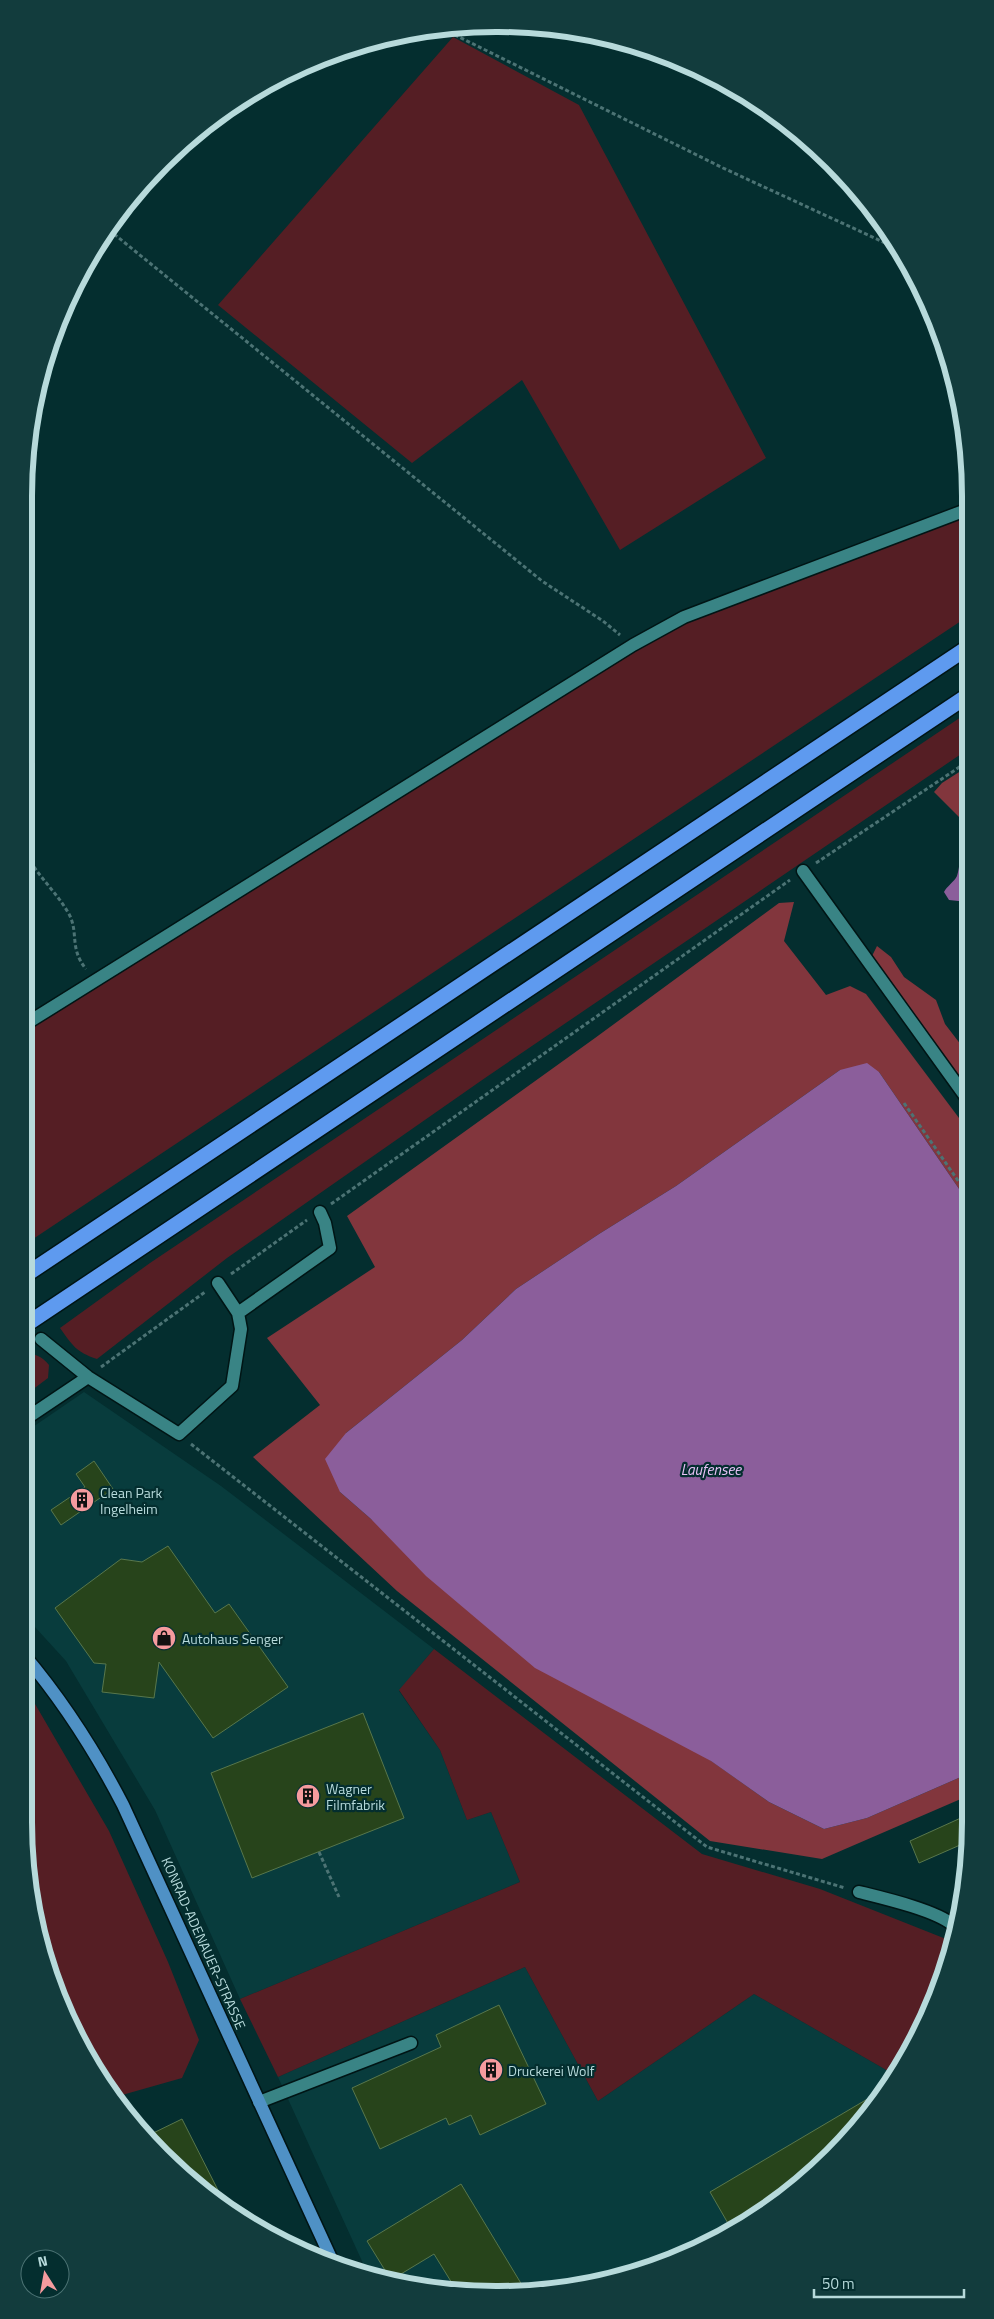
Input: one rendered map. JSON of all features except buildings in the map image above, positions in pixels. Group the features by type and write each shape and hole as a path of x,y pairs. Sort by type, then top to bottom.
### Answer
{"highway":[{"path":"32,1271 962,651"},
{"path":"32,1321 962,699"}],"main road":[{"name":"KONRAD-ADENAUER-STRASSE","path":"32,1665 90,1743 124,1805 330,2255"}],"street":[{"path":"32,1020 633,644 684,617 962,512"},
{"path":"803,871 962,1092"},
{"path":"238,1313 330,1248 325,1223 320,1212"},
{"path":"40,1339 88,1377 179,1434 232,1386 240,1329 238,1313 218,1283"},
{"path":"32,1415 88,1377"},
{"path":"859,1892 897,1902 941,1918 950,1924"},
{"path":"259,2102 411,2044"}],"path":[{"path":"455,34 723,168 886,243"},
{"path":"114,234 542,581 603,621 633,644"},
{"path":"88,1377 218,1283 803,871 962,765"},
{"path":"32,866 70,915 75,951 84,967 96,981"},
{"path":"904,1103 962,1186"},
{"path":"179,1434 707,1847 859,1892"},
{"path":"319,1852 338,1896"}],"shaded area":[{"path":"453,37 579,105 766,458 620,550 522,380 412,463 218,305"},
{"path":"962,512 962,620 32,1240 32,1020 684,617"},
{"path":"962,716 962,753 485,1078 227,1258 97,1359 84,1354 76,1348 60,1328 150,1263"},
{"path":"962,770 962,820 934,792 942,783"},
{"path":"794,902 784,941 826,995 850,986 866,994 962,1122 962,1193 879,1072 840,1070 676,1186 516,1289 462,1340 346,1433 340,1492 371,1519 769,1802 824,1829 867,1818 962,1776 962,1798 822,1859 710,1841 397,1591 253,1457 320,1405 267,1338 375,1267 347,1216 779,903"},
{"path":"877,946 891,957 904,977 936,1000 945,1024 962,1046 962,1084 871,958"},
{"path":"32,1354 44,1359 49,1365 48,1378 32,1390"},
{"path":"84,1392 221,1486 434,1649 399,1691 440,1750 467,1820 491,1812 520,1882 240,1999 155,1810 66,1661 32,1624 32,1428"},
{"path":"434,1649 702,1854 820,1889 946,1939 926,2000 914,2027 888,2071 754,1994 598,2101 525,1967 278,2077 240,1999 520,1882 491,1812 467,1820 440,1750 399,1690"},
{"path":"32,1699 109,1831 168,1962 199,2040 182,2078 121,2095 95,2054 68,2000 48,1942 36,1883 32,1822"},
{"path":"525,1967 598,2101 754,1994 888,2071 866,2105 825,2150 780,2191 729,2224 675,2251 617,2271 558,2283 527,2286 467,2286 436,2283 406,2278 365,2267 278,2077"}],"water":[{"path":"962,856 962,901 949,900 944,892 957,876"},
{"name":"Laufensee","path":"867,1063 879,1072 962,1193 962,1776 867,1818 824,1829 769,1802 711,1761 535,1668 426,1576 371,1519 340,1492 325,1459 346,1433 462,1340 516,1289 676,1186 840,1070"}],"tunnel":[{"path":"32,1332 41,1339"}],"place":[{"name":"Clean Park Ingelheim","path":"82,1500"},
{"name":"Autohaus Senger","path":"164,1638"},
{"name":"Wagner Filmfabrik","path":"308,1796"},
{"name":"Druckerei Wolf","path":"491,2070"}]}
